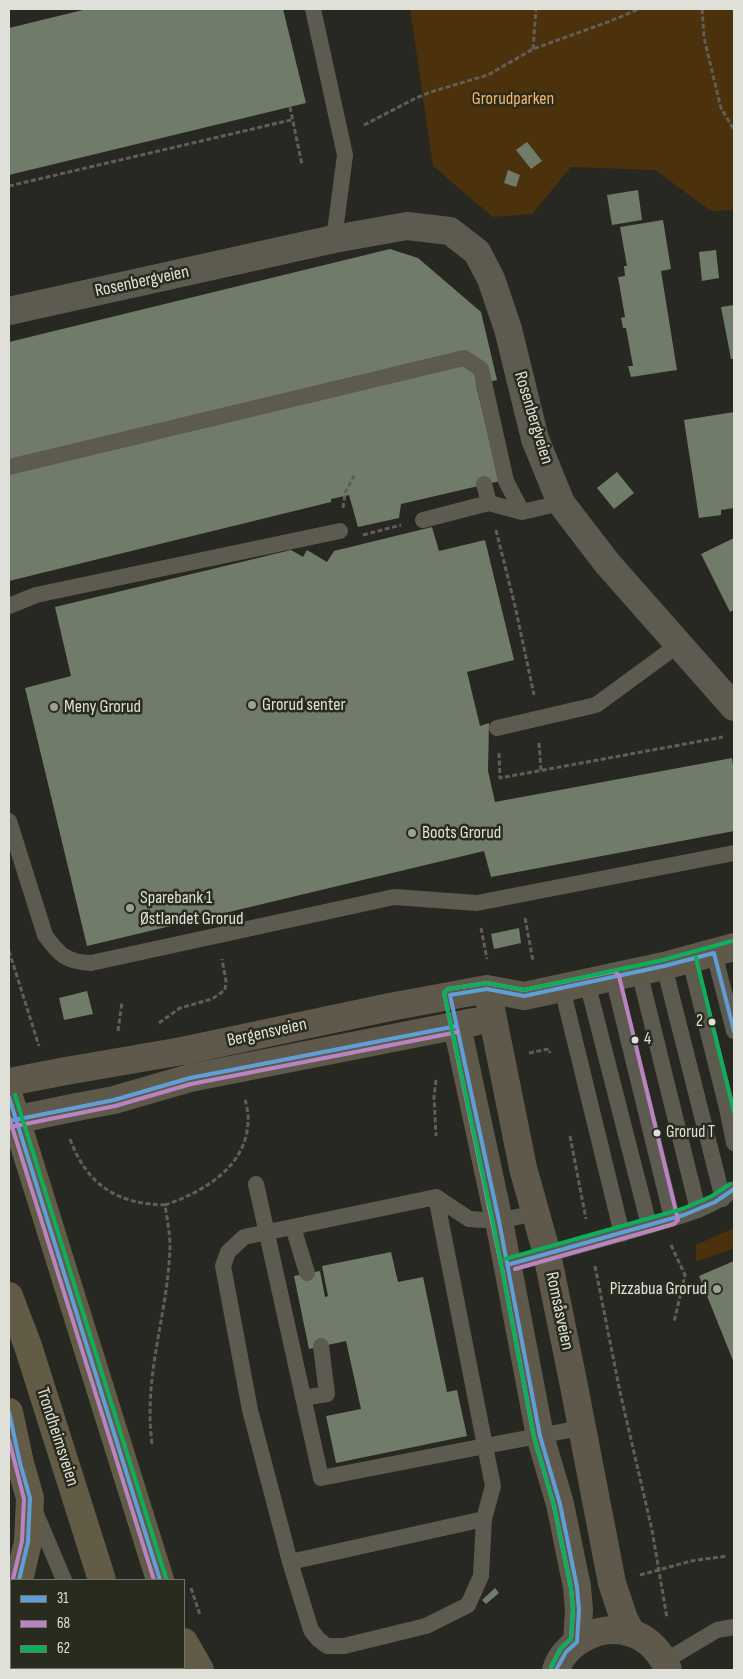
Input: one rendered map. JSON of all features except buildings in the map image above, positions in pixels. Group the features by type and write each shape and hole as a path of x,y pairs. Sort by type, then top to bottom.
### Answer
{"highway":[{"path":"9,1097 160,1579"},
{"name":"Trondheimsveien","path":"9,1296 28,1346 102,1579"},
{"path":"9,1412 30,1498 28,1542 19,1579"},
{"path":"185,1644 200,1670"}],"street":[{"name":"Rosenbergveien","path":"9,311 334,239 407,226 450,230 477,252 491,279 508,329 535,439 561,503 607,563 734,707"},
{"name":"Bergensveien","path":"9,1082 182,1051 450,995 487,989 524,996 650,968"},
{"name":"Romsåsveien","path":"487,989 523,1168 547,1254 612,1583 624,1619 631,1632"},
{"path":"450,995 499,1221 540,1436 560,1504 577,1587 579,1610 576,1642"},
{"name":"Bergensveien","path":"9,1121 114,1100 190,1078 494,1019 524,996"},
{"path":"556,1670 566,1652 576,1642 593,1634 610,1630 631,1632 643,1638 655,1648 666,1666"}],"lane":[{"path":"313,9 345,155 334,239"},
{"path":"9,467 464,358 481,369 506,481 522,512"},
{"path":"484,484 489,503"},
{"path":"423,520 489,503 522,512 561,503"},
{"path":"9,606 36,595 340,531"},
{"path":"497,728 596,705 678,645"},
{"path":"9,821 45,936 64,957 77,962 91,963 394,897 477,903 734,853"},
{"path":"650,968 734,1031"},
{"path":"650,968 727,1108 734,1143"},
{"path":"507,1265 622,1234 698,1210 728,1194 650,968"},
{"path":"650,968 698,1210"},
{"path":"650,968 672,1218"},
{"path":"649,1225 650,968"},
{"path":"622,1234 650,968"},
{"path":"256,1184 321,1478 581,1428"},
{"path":"436,1197 493,1486 484,1519 481,1576 468,1605 426,1626 344,1646 327,1646 311,1630 290,1562 250,1410 222,1266 228,1252 244,1237 436,1197 469,1219 499,1221 535,1213"},
{"path":"293,1226 307,1273"},
{"path":"304,1398 327,1394 322,1346"},
{"path":"30,1498 64,1579"},
{"path":"290,1562 484,1519"},
{"path":"666,1666 717,1630 734,1627"}],"path":[{"path":"533,49 536,9"},
{"path":"341,136 425,94 488,75 533,49 639,9"},
{"path":"702,9 704,38 721,108 734,130"},
{"path":"290,107 291,120 302,165"},
{"path":"9,186 291,120"},
{"path":"489,503 530,676 542,770"},
{"path":"358,536 401,525"},
{"path":"500,778 723,737"},
{"path":"521,895 533,961"},
{"path":"477,903 487,960"},
{"path":"157,1024 180,1008 212,998 225,990 226,980 217,936"},
{"path":"9,951 41,1053"},
{"path":"117,1036 122,1002"},
{"path":"527,1053 549,1049 552,1058"},
{"path":"436,1079 434,1097 436,1136"},
{"path":"68,1134 83,1166 95,1180 111,1192 145,1205 165,1205 199,1191 218,1178 233,1162 244,1142 248,1121 245,1097"},
{"path":"570,1135 620,1392 660,1570 668,1623"},
{"path":"152,1449 149,1415 151,1378 168,1271 170,1245 165,1205"},
{"path":"671,1244 685,1276 674,1322"},
{"path":"636,1578 691,1561 728,1556"},
{"path":"190,1588 202,1622"}],"green space":[{"name":"Grorudparken","path":"410,9 734,9 734,210 711,211 655,170 571,167 532,214 493,217 433,166"},
{"path":"734,1228 734,1248 696,1262 696,1245"}],"transit line":[{"name":"62","path":"551,1667 561,1648 571,1639 573,1610 571,1588 554,1506 534,1437 493,1222 444,993 448,989 487,983 524,990 663,960 732,941"},
{"name":"31","path":"556,1670 566,1652 577,1642 579,1610 577,1587 560,1504 540,1436 499,1221 450,995 487,989 524,996 664,966 714,953 734,1031"},
{"name":"62","path":"696,958 734,1112"},
{"name":"68","path":"501,1264 444,993 448,989 487,983 524,990 615,971 619,976 678,1220 674,1224 515,1269"},
{"name":"31","path":"9,1121 114,1100 190,1078 457,1026"},
{"name":"68","path":"10,1127 115,1106 191,1084 458,1032"},
{"name":"62","path":"15,1095 166,1578"},
{"name":"31","path":"9,1097 160,1579"},
{"name":"68","path":"9,1117 154,1579"},
{"name":"62","path":"505,1259 682,1209 712,1196 730,1184"},
{"name":"31","path":"507,1265 684,1215 715,1202 734,1189"},
{"name":"68","path":"502,1268 534,1437 554,1506 571,1588 573,1610 571,1639 561,1648 551,1667"},
{"name":"31","path":"9,1412 30,1498 28,1542 19,1579"},
{"name":"68","path":"9,1440 24,1499 22,1541 13,1579"}],"place":[{"name":"Grorud senter","path":"252,705"},
{"name":"Meny Grorud","path":"54,707"},
{"name":"Boots Grorud","path":"412,833"},
{"name":"Sparebank 1 Østlandet Grorud","path":"130,908"},
{"name":"2","path":"712,1022"},
{"name":"4","path":"635,1040"},
{"name":"Grorud T","path":"657,1133"},
{"name":"Pizzabua Grorud","path":"717,1289"}]}
